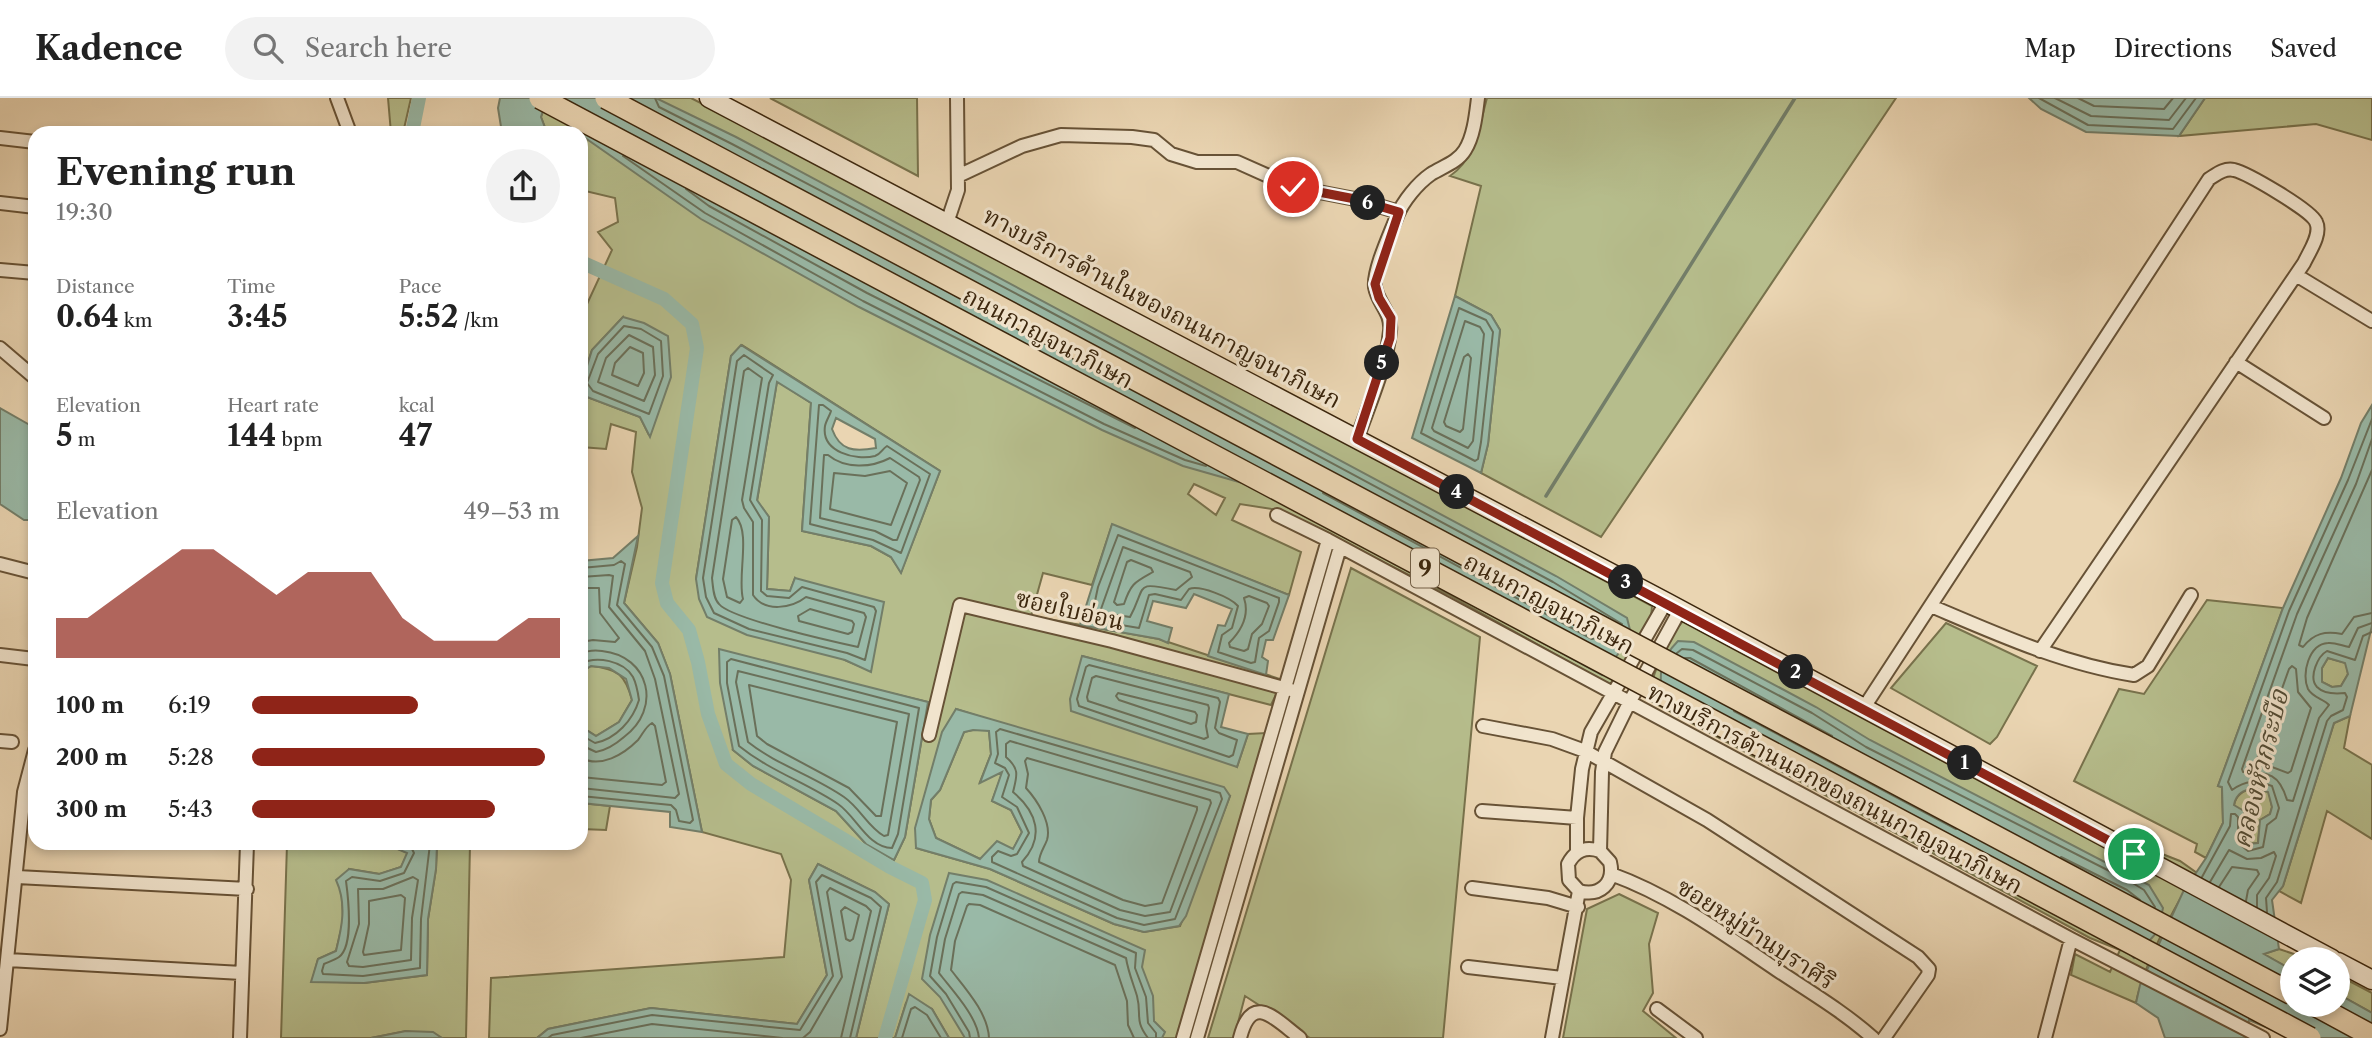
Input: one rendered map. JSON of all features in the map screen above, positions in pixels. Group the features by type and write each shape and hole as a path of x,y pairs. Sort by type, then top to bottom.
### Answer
{"highway":[{"name":"ถนนกาญจนาภิเษก","path":"540,98 2311,1038"},
{"name":"ถนนกาญจนาภิเษก","path":"606,98 2280,988"},
{"path":"2337,1017 2372,1036"}],"main road":[{"name":"ทางบริการด้านในของถนนกาญจนาภิเษก","path":"709,98 1673,606 2309,947"},
{"name":"ทางบริการด้านในของถนนกาญจนาภิเษก","path":"2350,968 2372,980"}],"street":[{"path":"337,98 347,126"},
{"path":"947,223 957,196 957,98"},
{"path":"1357,439 1390,338 1391,318 1379,298 1375,284 1399,212 1428,176 1460,157 1467,147 1478,98"},
{"path":"958,176 1022,146 1061,135 1132,137 1154,140 1171,154 1197,162 1237,162 1293,187 1355,199 1399,212"},
{"path":"0,138 28,141"},
{"path":"1863,709 2209,179 2221,170 2234,170 2297,203 2316,222 2318,232 2304,262 2040,651"},
{"path":"0,203 28,206"},
{"path":"0,270 28,274"},
{"path":"2295,275 2372,321"},
{"path":"0,348 28,372"},
{"path":"2236,362 2324,418"},
{"name":"ทางบริการด้านนอกของถนนกาญจนาภิเษก","path":"1276,515 1328,540 2071,939 2263,1038"},
{"path":"1292,690 1328,540"},
{"path":"1183,1038 1244,853 1292,690 1340,547"},
{"path":"0,564 28,571"},
{"path":"1931,606 2040,651 2104,670 2134,675 2148,666 2192,595"},
{"name":"ซอยใบอ่อน","path":"929,735 960,605 1112,641 1292,690"},
{"path":"1577,852 1592,848 1600,851 1610,862 1608,885 1602,890 1594,893 1579,891 1569,880 1567,872 1568,864 1577,852 1577,818 1585,751 1591,732 1673,606"},
{"path":"1600,851 1605,752 1673,606"},
{"path":"0,655 28,658"},
{"path":"1483,726 1552,739 1585,751 1707,820 1925,963 1929,969 1928,975 1884,1038"},
{"path":"0,1028 28,805"},
{"path":"1482,811 1577,818"},
{"path":"240,1038 247,850"},
{"path":"1197,1038 1244,853"},
{"name":"ซอยหมู่บ้านบุราศิริ","path":"1611,874 1698,917 1844,1015 1873,1038"},
{"path":"17,877 247,888"},
{"path":"1472,888 1548,898 1578,907"},
{"path":"1552,1038 1579,891"},
{"path":"2045,1038 2071,939"},
{"path":"8,960 242,973"},
{"path":"1468,967 1562,978"},
{"path":"1657,1009 1696,1038"},
{"path":"1240,1038 1244,1022 1249,1015 1256,1012 1263,1012 1300,1038"}],"green space":[{"path":"388,98 411,98 405,126 390,126"},
{"path":"547,98 691,98 969,241 1652,606 1651,618 1610,685 1447,594 1278,510 1240,504 1232,520 1301,552 1289,595 1112,525 1092,585 1043,573 1031,616 1159,639 1283,680 1271,705 1082,656 1237,767 1248,734 1266,733 1180,1038 949,1038 932,1009 906,1003 895,1038 856,1038 889,904 875,892 818,864 809,880 827,975 797,1024 651,1008 548,1029 537,1038 489,1038 491,978 784,957 791,880 781,854 702,832 670,674 658,643 624,603 637,547 642,508 632,472 636,432 611,424 606,449 588,448 588,397 640,417 649,435 623,317 592,350 588,362 588,302 612,250 598,232 618,222 615,198 588,192 588,126 544,126 541,117","holes":["742,345 940,471 901,572 891,557 871,546 802,531 811,403 777,381 757,501 769,517 767,589 790,591 795,578 871,671 845,660 696,579 731,356","1194,484 1225,498 1216,515 1188,494","861,686 928,702 905,837 894,860 866,844 836,811 753,766 733,750","956,709 1230,796 1180,926 1144,932 1114,924 990,869 916,848"]},
{"path":"770,98 917,98 918,176"},
{"path":"1487,98 1896,98 1601,537 1481,473 1488,444 1500,330 1491,315 1455,296 1481,186 1450,176 1459,169 1471,151"},
{"path":"2205,98 2372,98 2372,140 2316,124 2179,136"},
{"path":"1351,568 1480,637 1443,1038 1310,1038 1245,996 1234,1038 1208,1038"},
{"path":"2207,600 2283,608 2218,786 2222,787 2223,823 2206,858 2195,852 2197,844 2074,781 2119,689 2144,694"},
{"path":"1683,621 2137,863 2152,850 2180,861 2197,873 2161,936 2145,972 2136,1003 2071,975 2075,954 2110,972 2120,950 2090,938 1647,699 1660,658"},
{"path":"1946,623 2037,666 1997,737 1990,744 1891,688"},
{"path":"2328,658 2346,663 2348,674 2341,686 2332,687 2322,682 2322,668"},
{"path":"588,668 608,669 619,674 632,700 619,722 596,736 588,731"},
{"path":"2350,716 2344,748 2372,765 2372,839 2327,811 2301,903 2279,891 2283,886 2334,723"},
{"path":"989,730 991,754 980,782 1003,771 992,801 1011,810 1022,832 1013,850 980,859 936,838 929,819 931,800 940,790 964,732"},
{"path":"2254,788 2269,792 2272,807 2270,814 2260,820 2258,843 2247,844 2244,839 2246,821 2234,805 2241,793"},
{"path":"588,804 610,806 606,830 588,829"},
{"path":"287,850 400,850 408,853 401,867 380,874 349,869 342,892 343,921 336,951 318,959 312,981 364,983 427,975 428,919 437,850 470,850 466,1038 442,1038 406,1031 371,1038 281,1038"},
{"path":"1619,894 1658,913 1649,944 1653,993 1643,1011 1676,1038 1563,1038 1587,909"},
{"path":"2280,949 2280,963 2263,954"},
{"path":"2350,981 2372,993 2372,1013 2350,1001"}],"water":[{"path":"500,98 547,98 541,117 544,126 501,126 498,108"},
{"path":"555,98 656,98 736,137 1556,576 1627,618 1630,630 1618,654 1602,675 1260,488 1183,466 1102,430 859,307 701,219 588,140 588,126 570,126 552,115"},
{"path":"2029,98 2205,98 2179,136 2086,132 2041,109"},
{"path":"1455,296 1491,315 1500,330 1488,444 1481,473 1412,438"},
{"path":"623,317 644,323 668,336 671,377 650,437 640,417 588,397 588,363 592,350"},
{"path":"741,345 940,471 901,573 891,557 871,546 802,531 811,403 777,382 757,500 769,517 767,589 790,591 795,578 884,602 871,672 845,660 747,635 707,617 699,599 696,579 731,356","holes":["836,418 875,439 876,448 855,450 844,446 832,429"]},
{"name":"คลองหัวกระบือ","path":"2372,405 2372,626 2350,716 2334,723 2283,886 2272,900 2279,949 2264,954 2280,963 2280,1017 2350,1017 2350,1001 2372,1013 2372,1038 2292,1038 2249,1020 2246,1038 2165,1038 2158,1018 2136,1003 2140,985 2183,892 2206,858 2223,823 2222,787 2218,786 2283,608 2341,478 2361,423","holes":["2328,658 2345,663 2348,674 2341,686 2332,687 2322,682 2322,668","2254,788 2268,792 2272,807 2270,814 2260,820 2258,843 2248,844 2245,839 2244,811 2234,805 2241,793 2247,790"]},
{"path":"0,408 28,424 28,520 0,504"},
{"path":"1112,524 1289,595 1273,640 1266,640 1262,657 1268,661 1266,675 1208,656 1218,625 1225,626 1232,609 1194,594 1186,608 1153,601 1147,621 1172,628 1168,643 1159,639 1080,625"},
{"path":"638,536 624,603 658,643 670,674 702,832 670,827 670,812 588,804 588,731 596,736 619,722 632,700 626,679 609,668 588,668 588,560 613,558"},
{"path":"1678,641 1694,642 1816,707 1870,740 2149,885 2163,908 2158,931 2134,958 2118,942 1663,702 1663,662"},
{"path":"719,649 928,702 905,837 894,860 866,844 836,811 753,766 733,750 720,683"},
{"path":"1082,656 1229,694 1221,727 1248,734 1237,767 1071,711 1070,699"},
{"path":"956,709 1224,787 1230,796 1186,916 1179,926 1144,932 1114,924 990,869 916,848 915,828 942,732","holes":["989,731 991,754 980,783 1002,772 992,801 1011,810 1022,832 1013,849 997,841 980,859 936,838 929,819 931,800 940,790 964,732"]},
{"path":"400,850 437,850 428,919 427,975 364,983 311,982 318,959 336,951 342,924 342,907 336,880 349,869 379,874 401,867 407,853"},
{"path":"818,864 875,892 889,904 856,1038 537,1038 548,1029 651,1008 797,1024 827,975 809,880"},
{"path":"949,873 987,880 1145,950 1142,967 1153,996 1154,1021 1165,1032 1162,1038 965,1038 940,997 922,979 930,935"},
{"path":"909,994 932,1009 949,1038 895,1038"},
{"path":"406,1031 433,1032 442,1038 371,1038"}],"waterway":[{"path":"413,126 419,98"},
{"path":"1546,496 1795,98"},
{"path":"588,265 664,299 692,324 697,348 662,583 667,603 689,630 708,714 726,764 751,784 890,867 922,883 925,900 885,1038"}],"route":[{"path":"1293,187 1355,199 1399,212 1375,284 1379,298 1391,318 1390,338 1357,439 2134,854"}]}
